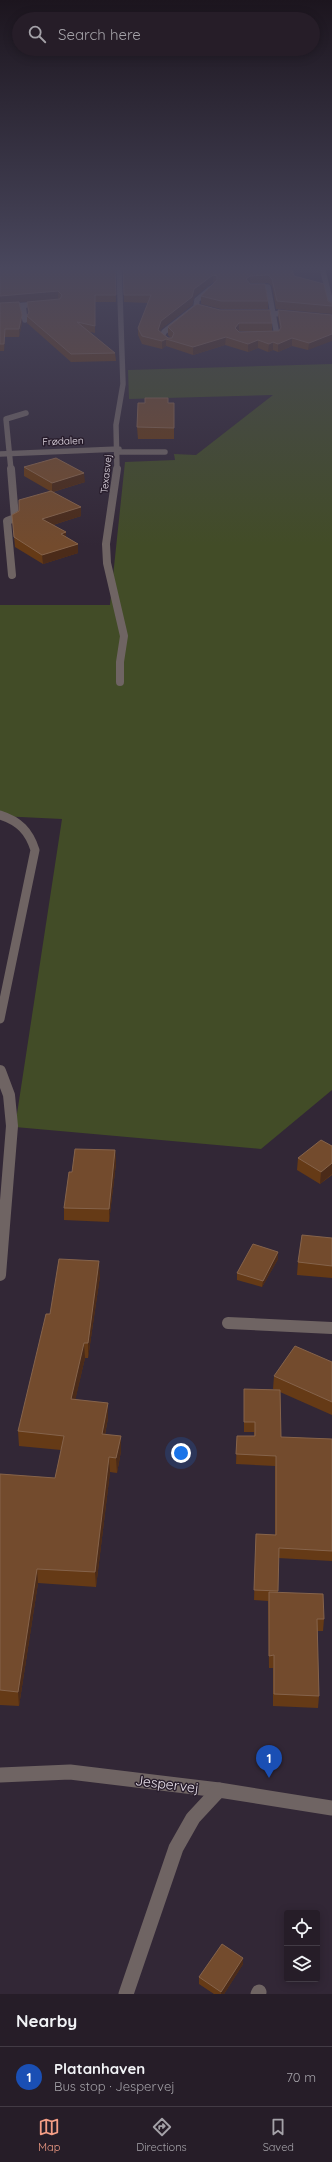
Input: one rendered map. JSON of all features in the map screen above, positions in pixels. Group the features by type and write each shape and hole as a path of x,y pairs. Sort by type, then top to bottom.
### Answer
{"street":[{"name":"Texasvej","path":"120,682 120,662 124,636 107,563 106,544 118,466 119,451 116,441 116,424 123,384 122,360"},
{"path":"0,524 15,518 6,419 26,413"},
{"name":"Frødalen","path":"0,454 119,451 165,452"},
{"path":"7,521 12,575"},
{"path":"0,815 19,823 30,833 35,850 0,1019"},
{"path":"0,1071 9,1095 12,1126 0,1275"},
{"path":"228,1323 332,1328"},
{"name":"Jespervej","path":"0,1775 70,1772 219,1790 332,1808"},
{"path":"126,1994 176,1848 193,1818 219,1790"}],"green space":[{"path":"332,364 332,1090 261,1149 15,1127 62,819 0,816 0,605 110,605 125,462 175,460 174,454 196,455 273,395 129,399 128,370"}],"building":[{"path":"145,398 168,398 168,403 174,403 174,428 137,427 138,403 145,403"},
{"path":"56,458 84,473 52,483 24,467"},
{"path":"51,491 81,507 42,519 66,532 61,534 78,544 42,555 14,537 12,515 19,511 19,500"},
{"path":"321,1140 332,1146 332,1163 321,1172 298,1158"},
{"path":"75,1149 115,1150 109,1209 64,1208 69,1172 72,1172"},
{"path":"302,1235 332,1238 332,1266 298,1262"},
{"path":"253,1244 278,1252 263,1281 237,1273"},
{"path":"59,1259 99,1261 88,1343 84,1343 71,1399 108,1403 102,1434 121,1436 116,1458 109,1457 95,1572 37,1569 18,1692 0,1690 0,1474 55,1478 64,1436 18,1431 46,1314 50,1314"},
{"path":"295,1346 332,1362 332,1402 274,1376"},
{"path":"244,1389 280,1390 281,1437 332,1439 332,1551 279,1548 278,1591 254,1590 256,1534 276,1535 276,1456 236,1454 237,1436 255,1436 255,1422 244,1422"},
{"path":"269,1592 323,1594 324,1619 317,1619 319,1696 274,1694 274,1655 269,1656"},
{"path":"222,1944 243,1958 221,1992 199,1977"}],"place":[{"name":"Platanhaven","path":"269,1778"}]}
